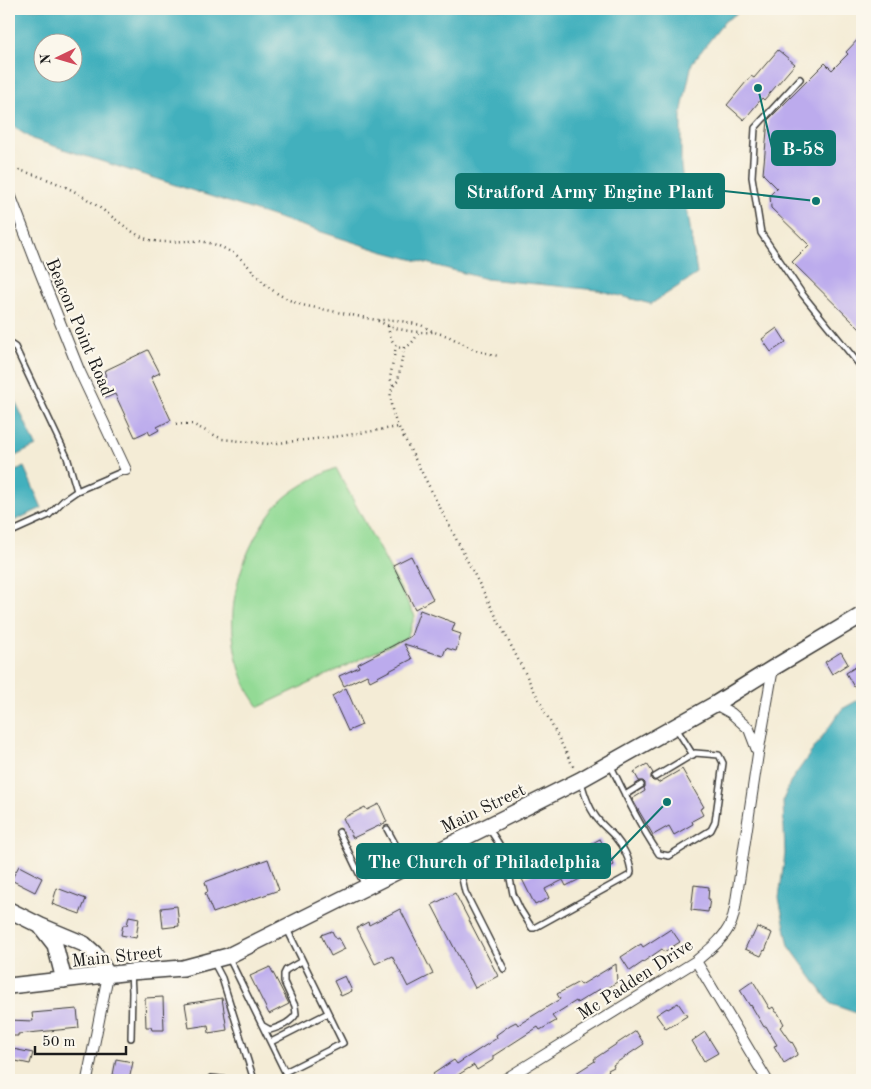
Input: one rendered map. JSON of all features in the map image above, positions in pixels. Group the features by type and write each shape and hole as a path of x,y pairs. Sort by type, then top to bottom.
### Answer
{"main road":[{"name":"Main Street","path":"9,986 182,968 228,956 610,764 715,704 862,615"},
{"path":"9,910 40,926 78,941 89,948 108,975"},
{"path":"40,926 55,945 64,980"}],"street":[{"name":"Beacon Point Road","path":"9,194 79,370 126,470"},
{"name":"Mc Padden Drive","path":"504,1080 696,961 719,940 731,923 735,908 773,668"},
{"name":"Mc Padden Drive","path":"715,704 741,720 749,729 758,754"},
{"path":"696,961 767,1080"},
{"path":"87,1080 108,975"}],"lane":[{"path":"800,79 755,128 752,177 761,233 803,295 862,368"},
{"path":"9,343 15,347 67,457 77,491"},
{"path":"9,533 49,516 64,500 77,491 126,470"},
{"path":"675,727 692,755"},
{"path":"610,764 648,838 659,854 669,856 711,830 715,822 723,763 719,755 695,753 655,777"},
{"path":"487,827 506,858 513,894 528,922 534,928 630,875 631,872 620,844 593,814 580,780"},
{"path":"625,795 642,785"},
{"path":"387,829 408,867"},
{"path":"339,832 365,887"},
{"path":"447,847 461,874 466,892 504,969"},
{"path":"228,956 285,1072 343,1043 285,927"},
{"path":"213,961 222,978 254,1080"},
{"path":"263,1026 270,1030 276,1028 293,1019 296,1014 295,1006 284,982 284,974 286,970 302,961"},
{"path":"130,1038 131,972"},
{"path":"271,1042 328,1013"},
{"path":"211,1078 229,1080"}],"path":[{"path":"9,167 64,186 98,206 134,233 148,240 160,242 191,240 218,246 231,252 243,260 272,290 302,305 376,320 396,320 421,325 475,350 498,356"},
{"path":"376,320 388,326 419,332 434,332"},
{"path":"388,326 391,339 396,346 404,348"},
{"path":"393,385 398,381 404,348 413,341 419,332"},
{"path":"396,346 390,378 393,385 391,406 398,427 580,780"},
{"path":"176,424 192,424 222,439 269,444 398,427"}],"green space":[{"path":"336,468 415,616 407,637 259,707 247,688 240,671 233,636 234,601 242,567 258,533 275,507 296,489"}],"water":[{"path":"9,9 744,9 725,21 692,63 681,114 681,167 697,274 651,304 597,290 486,279 381,251 32,139 9,124"},
{"path":"9,387 36,446 9,459"},
{"path":"24,467 42,508 9,523 9,474"},
{"path":"862,698 862,1015 831,1004 789,946 779,898 785,854 783,801 790,782 842,709"}],"building":[{"path":"862,35 862,331 792,262 809,245 771,208 770,195 777,188 763,174 768,120 825,63 832,70 848,54 846,52"},
{"path":"778,50 795,64 764,100 762,98 744,120 727,105 751,76 754,78"},
{"path":"777,328 786,342 771,352 762,339"},
{"path":"148,350 160,373 151,377 171,420 157,427 159,430 150,435 148,431 135,437 115,394 106,398 98,380 106,376 104,371"},
{"path":"411,556 433,599 415,609 393,565"},
{"path":"420,610 455,623 452,631 461,634 456,651 446,648 443,656 404,644 412,659 370,681 367,675 344,686 339,676 359,667 358,664 411,636"},
{"path":"841,652 848,664 832,674 825,662"},
{"path":"862,663 862,682 854,687 846,673"},
{"path":"346,688 362,725 348,731 332,696"},
{"path":"647,764 653,773 651,779 658,783 682,769 704,807 700,809 703,815 692,821 693,824 674,835 669,826 653,835 632,799 645,791 645,783 639,781 634,772"},
{"path":"379,804 387,822 353,838 343,818 365,807 367,810"},
{"path":"600,839 614,865 600,872 595,864 577,873 580,879 566,886 563,880 545,889 549,898 535,905 522,879 555,863 552,857 565,850 568,856"},
{"path":"268,859 279,890 213,913 205,893 208,892 205,882"},
{"path":"19,866 42,878 35,892 11,880"},
{"path":"694,885 709,887 708,912 691,910"},
{"path":"57,888 86,899 80,914 52,904"},
{"path":"455,893 498,976 475,988 432,905"},
{"path":"177,906 179,926 163,928 161,908"},
{"path":"400,909 433,974 408,987 392,956 375,964 357,928 368,922 369,925"},
{"path":"129,916 139,918 136,938 121,935 123,925 127,925"},
{"path":"757,927 772,933 761,956 745,949"},
{"path":"671,929 680,942 664,952 662,949 630,971 621,957 641,944 643,947"},
{"path":"332,931 336,939 339,938 345,949 331,956 321,935"},
{"path":"616,964 617,982 601,992 600,989 577,1003 576,1001 552,1016 556,1021 540,1030 538,1027 493,1056 493,1060 477,1070 474,1065 450,1080 437,1080 433,1074 454,1060 457,1064 497,1038 496,1035 510,1025 516,1022 518,1025 560,999 557,994 579,982 581,985"},
{"path":"270,967 289,1004 269,1014 250,976"},
{"path":"345,976 352,991 341,996 334,981"},
{"path":"753,981 770,1009 773,1007 778,1013 784,1024 780,1027 796,1049 797,1055 784,1063 774,1046 777,1045 766,1026 764,1027 740,990"},
{"path":"163,997 164,1030 152,1030 151,1027 146,1027 145,998"},
{"path":"222,998 227,1030 209,1033 208,1025 189,1028 185,1004"},
{"path":"678,1003 687,1016 666,1029 656,1015"},
{"path":"77,1009 79,1028 9,1036 9,1020 33,1021 32,1013"},
{"path":"636,1031 644,1044 613,1065 614,1067 609,1071 595,1080 565,1080 595,1061 594,1059"},
{"path":"705,1032 718,1053 704,1061 692,1041"},
{"path":"13,1049 33,1053 30,1064 11,1060"},
{"path":"116,1059 133,1062 129,1080 112,1080"}],"place":[{"name":"B-58","path":"758,88"},
{"name":"Stratford Army Engine Plant","path":"816,201"},
{"name":"The Church of Philadelphia","path":"667,802"}]}
